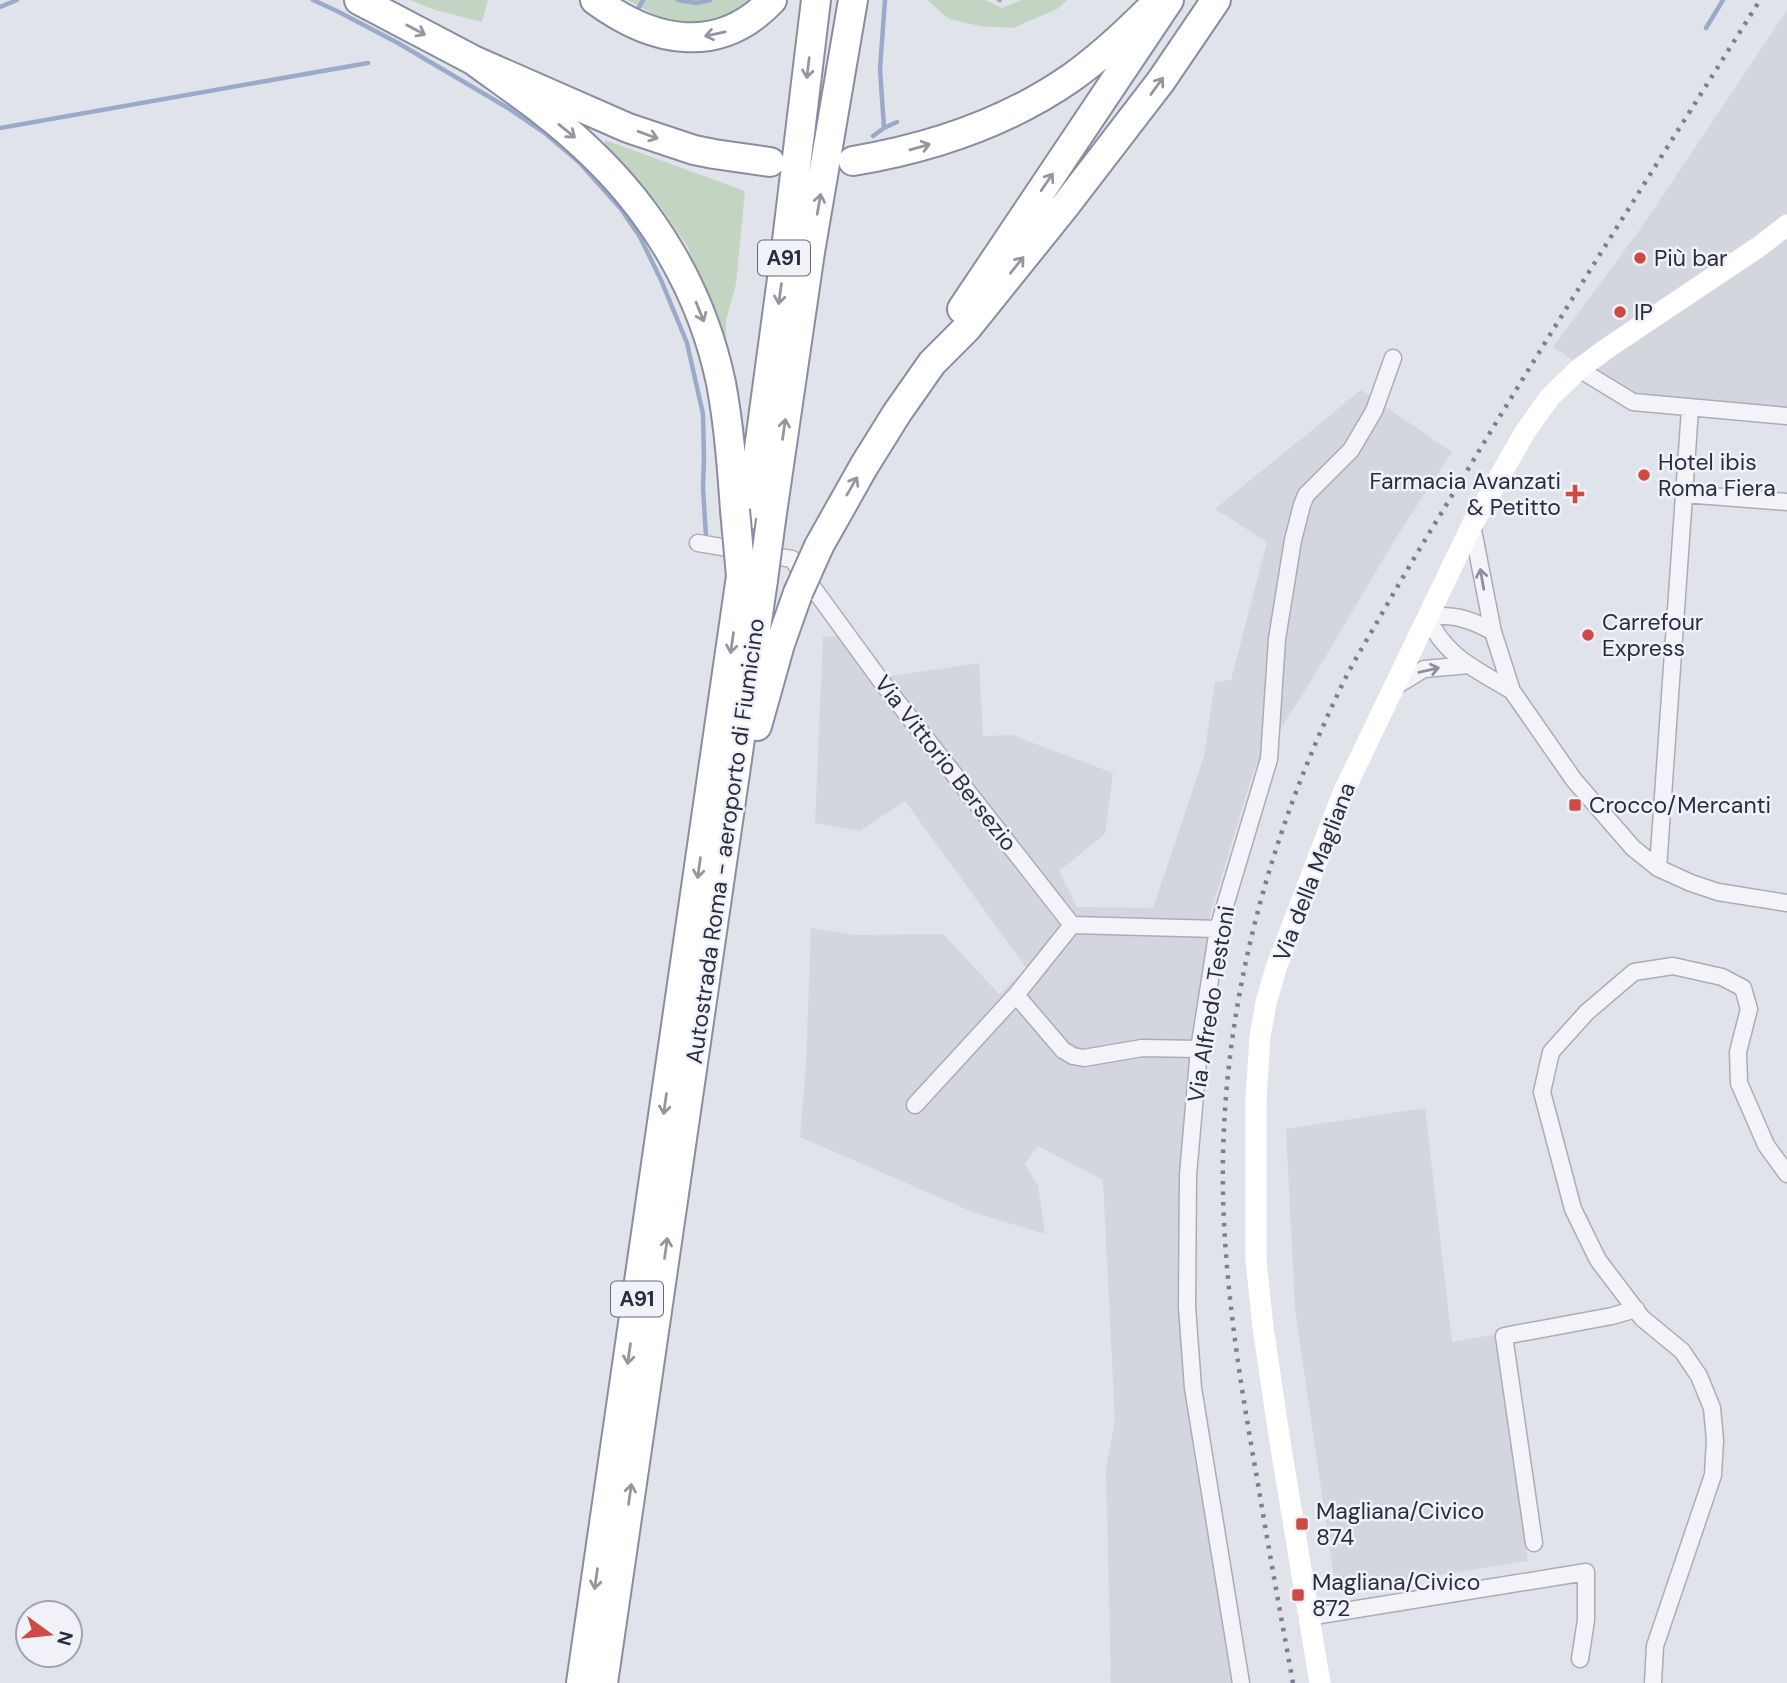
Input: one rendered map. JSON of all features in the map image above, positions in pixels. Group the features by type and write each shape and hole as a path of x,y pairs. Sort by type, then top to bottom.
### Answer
{"highway":[{"path":"359,0 473,60 601,117 658,139 715,155 770,162"},
{"path":"595,0 643,29 693,37 712,36 735,29 754,17 772,0"},
{"name":"Autostrada Roma - aeroporto di Fiumicino","path":"603,1683 714,909 752,578 752,515 816,0"},
{"name":"Autostrada Roma - aeroporto di Fiumicino","path":"752,515 810,252 853,0"},
{"path":"853,161 934,143 989,123 1029,104 1098,57 1159,0"},
{"path":"714,909 780,644 798,593 819,546 850,489 932,363 974,290 1169,0"},
{"path":"932,363 967,328 1065,206 1154,89 1216,0"},
{"path":"473,60 587,148 647,216 667,245 695,300 713,352 752,515"},
{"name":"Autostrada Roma - aeroporto di Fiumicino","path":"581,1683 752,578"}],"main road":[{"name":"Via della Magliana","path":"1320,1683 1278,1429 1256,1260 1255,1099 1260,1037 1276,968 1343,793 1472,526 1525,432 1550,397 1579,369 1787,225"}],"street":[{"name":"Via Alfredo Testoni","path":"1241,1683 1193,1388 1187,1307 1188,1175 1199,1049 1218,929 1269,759 1277,639 1293,540 1302,505 1306,495 1357,440 1374,411 1393,358"},
{"path":"1579,369 1633,402 1787,416"},
{"path":"1658,868 1690,409"},
{"path":"1684,494 1787,502"},
{"path":"1472,526 1493,632 1512,691 1574,780 1633,848 1658,868 1718,892 1787,903"},
{"name":"Via Vittorio Bersezio","path":"698,543 792,559 881,681 1072,925"},
{"path":"1493,632 1476,621 1460,617 1427,616 1445,646 1469,665 1512,691"},
{"path":"1445,646 1460,617"},
{"path":"1393,688 1423,669 1469,665"},
{"path":"915,1105 1016,995 1072,925 1218,929"},
{"path":"1653,1683 1656,1646 1713,1475 1712,1408 1699,1376 1682,1351 1642,1318 1598,1260 1573,1209 1542,1092 1551,1052 1587,1012 1634,972 1673,967 1722,976 1743,988 1749,1009 1738,1052 1739,1083 1766,1145 1787,1174"},
{"path":"1016,995 1063,1050 1073,1056 1084,1058 1142,1048 1199,1049"},
{"path":"1534,1543 1504,1336 1636,1309"},
{"path":"1308,1616 1586,1572 1586,1620 1580,1659"}],"shaded area":[{"path":"1787,10 1787,407 1633,401 1553,347 1641,228"},
{"path":"1361,390 1452,452 1397,536 1311,681 1253,772 1210,915 1190,1069 1180,1290 1236,1683 1111,1683 1106,1468 1115,1421 1103,1180 1038,1146 1025,1164 1038,1186 1045,1234 973,1212 800,1137 806,1065 811,928 854,935 943,934 999,994 1027,969 905,801 860,831 815,823 823,637 841,636 871,679 979,663 983,736 1012,735 1113,773 1105,834 1059,871 1077,907 1153,908 1204,756 1215,682 1231,680 1267,542 1215,509"},
{"path":"1425,1108 1452,1342 1498,1334 1528,1561 1336,1591 1295,1309 1286,1129"}],"green space":[{"path":"410,0 488,0 482,22 435,10"},
{"path":"627,0 759,0 714,24 686,23 660,17"},
{"path":"927,0 985,0 1002,8 1021,0 1067,0 1057,9 1013,28 980,26 949,19"},
{"path":"605,140 745,191 736,284 726,320 726,353 688,247 658,203 605,148"}],"waterway":[{"path":"0,7 17,0"},
{"path":"313,0 398,43 508,108 546,134 579,162 621,209 640,237 687,343 703,414 706,536"},
{"path":"636,12 643,0"},
{"path":"678,0 696,3 710,0"},
{"path":"884,128 880,69 885,0"},
{"path":"1706,28 1723,0"},
{"path":"0,128 368,63"},
{"path":"873,136 897,122"}],"railway":[{"path":"1293,1683 1244,1403 1228,1280 1223,1198 1226,1095 1233,1033 1258,912 1295,794 1344,681 1420,548 1522,381 1760,0"}],"place":[{"name":"Più bar","path":"1640,258"},
{"name":"IP","path":"1620,312"},
{"name":"Hotel ibis Roma Fiera","path":"1644,475"},
{"name":"Farmacia Avanzati & Petitto","path":"1575,494"},
{"name":"Carrefour Express","path":"1588,635"},
{"name":"Crocco/Mercanti","path":"1575,805"},
{"name":"Magliana/Civico 874","path":"1302,1524"},
{"name":"Magliana/Civico 872","path":"1298,1595"}]}
